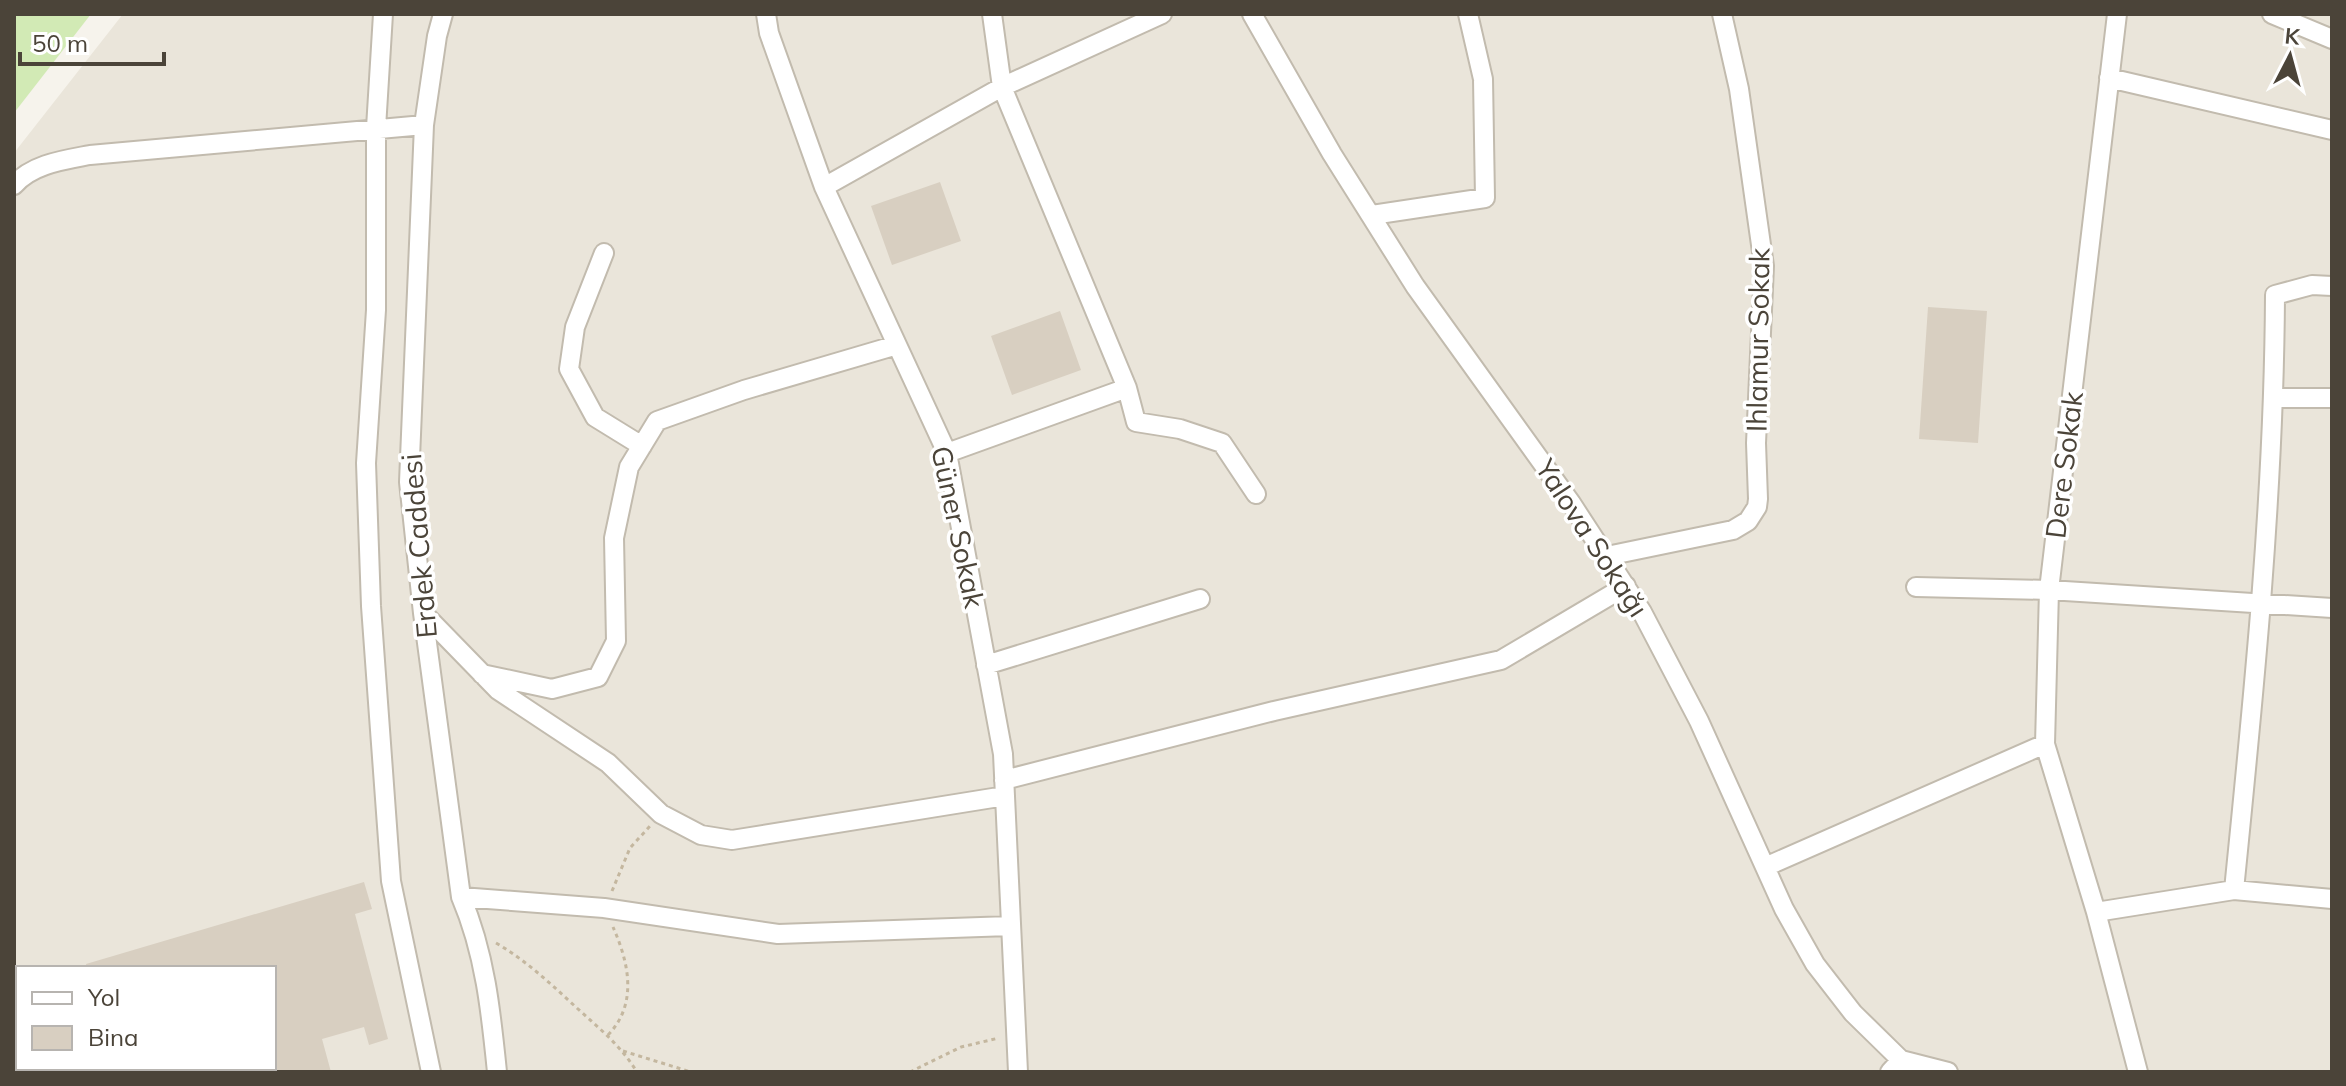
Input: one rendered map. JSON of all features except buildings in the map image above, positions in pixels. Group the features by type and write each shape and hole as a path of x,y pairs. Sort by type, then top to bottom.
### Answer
{"street":[{"name":"Erdek Caddesi","path":"383,14 376,128 376,310 366,463 372,620 391,881 431,1072"},
{"name":"Erdek Caddesi","path":"443,14 424,125 409,482 461,897 476,930 491,1010 497,1072"},
{"name":"Güner Sokak","path":"766,14 769,33 824,187 947,453 1003,754 1018,1072"},
{"path":"992,14 1002,87 1127,388 1136,422 1180,429 1222,443 1256,494"},
{"path":"824,187 1002,87 1162,14"},
{"name":"Yalova Sokağı","path":"1252,14 1332,154 1415,286 1494,394 1626,586 1673,669 1784,909 1815,964 1900,1068"},
{"path":"1372,215 1485,198 1483,79 1468,14"},
{"name":"Ihlamur Sokak","path":"1607,556 1733,530 1748,521 1757,507 1756,443 1764,266 1739,89 1722,14"},
{"name":"Dere Sokak","path":"2117,14 2049,590 2045,744 2096,912 2138,1072"},
{"path":"2272,14 2332,39"},
{"path":"2109,78 2332,130"},
{"path":"14,185 22,176 52,163 90,155 424,125"},
{"path":"604,253 575,327 569,369 595,417 642,446"},
{"path":"2234,890 2263,604 2275,398 2275,295 2312,285 2332,286"},
{"path":"479,673 552,689 598,677 616,641 614,538 629,467 657,421 744,390 897,345"},
{"path":"947,453 1127,388"},
{"path":"2275,398 2332,398"},
{"path":"423,613 479,673 516,704 608,763 666,817 701,835 732,840 1005,788 1274,711 1501,660 1626,586"},
{"path":"1916,587 2049,590 2332,608"},
{"path":"986,665 1200,599"},
{"path":"1765,867 2045,744"},
{"path":"2096,912 2234,890 2332,899"},
{"path":"461,897 604,908 778,934 1010,926"},
{"path":"1900,1068 1948,1072"}],"path":[{"path":"608,1035 625,1010 628,990 623,952 604,908 630,848 644,831 666,817"},
{"path":"476,930 529,965 608,1035 637,1072"},
{"path":"910,1072 961,1047 1016,1036"},
{"path":"623,1051 691,1072"}],"shaded area":[{"path":"123,14 2332,14 2332,1072 14,1072 14,153"}],"green space":[{"path":"14,14 91,14 14,113"}]}
